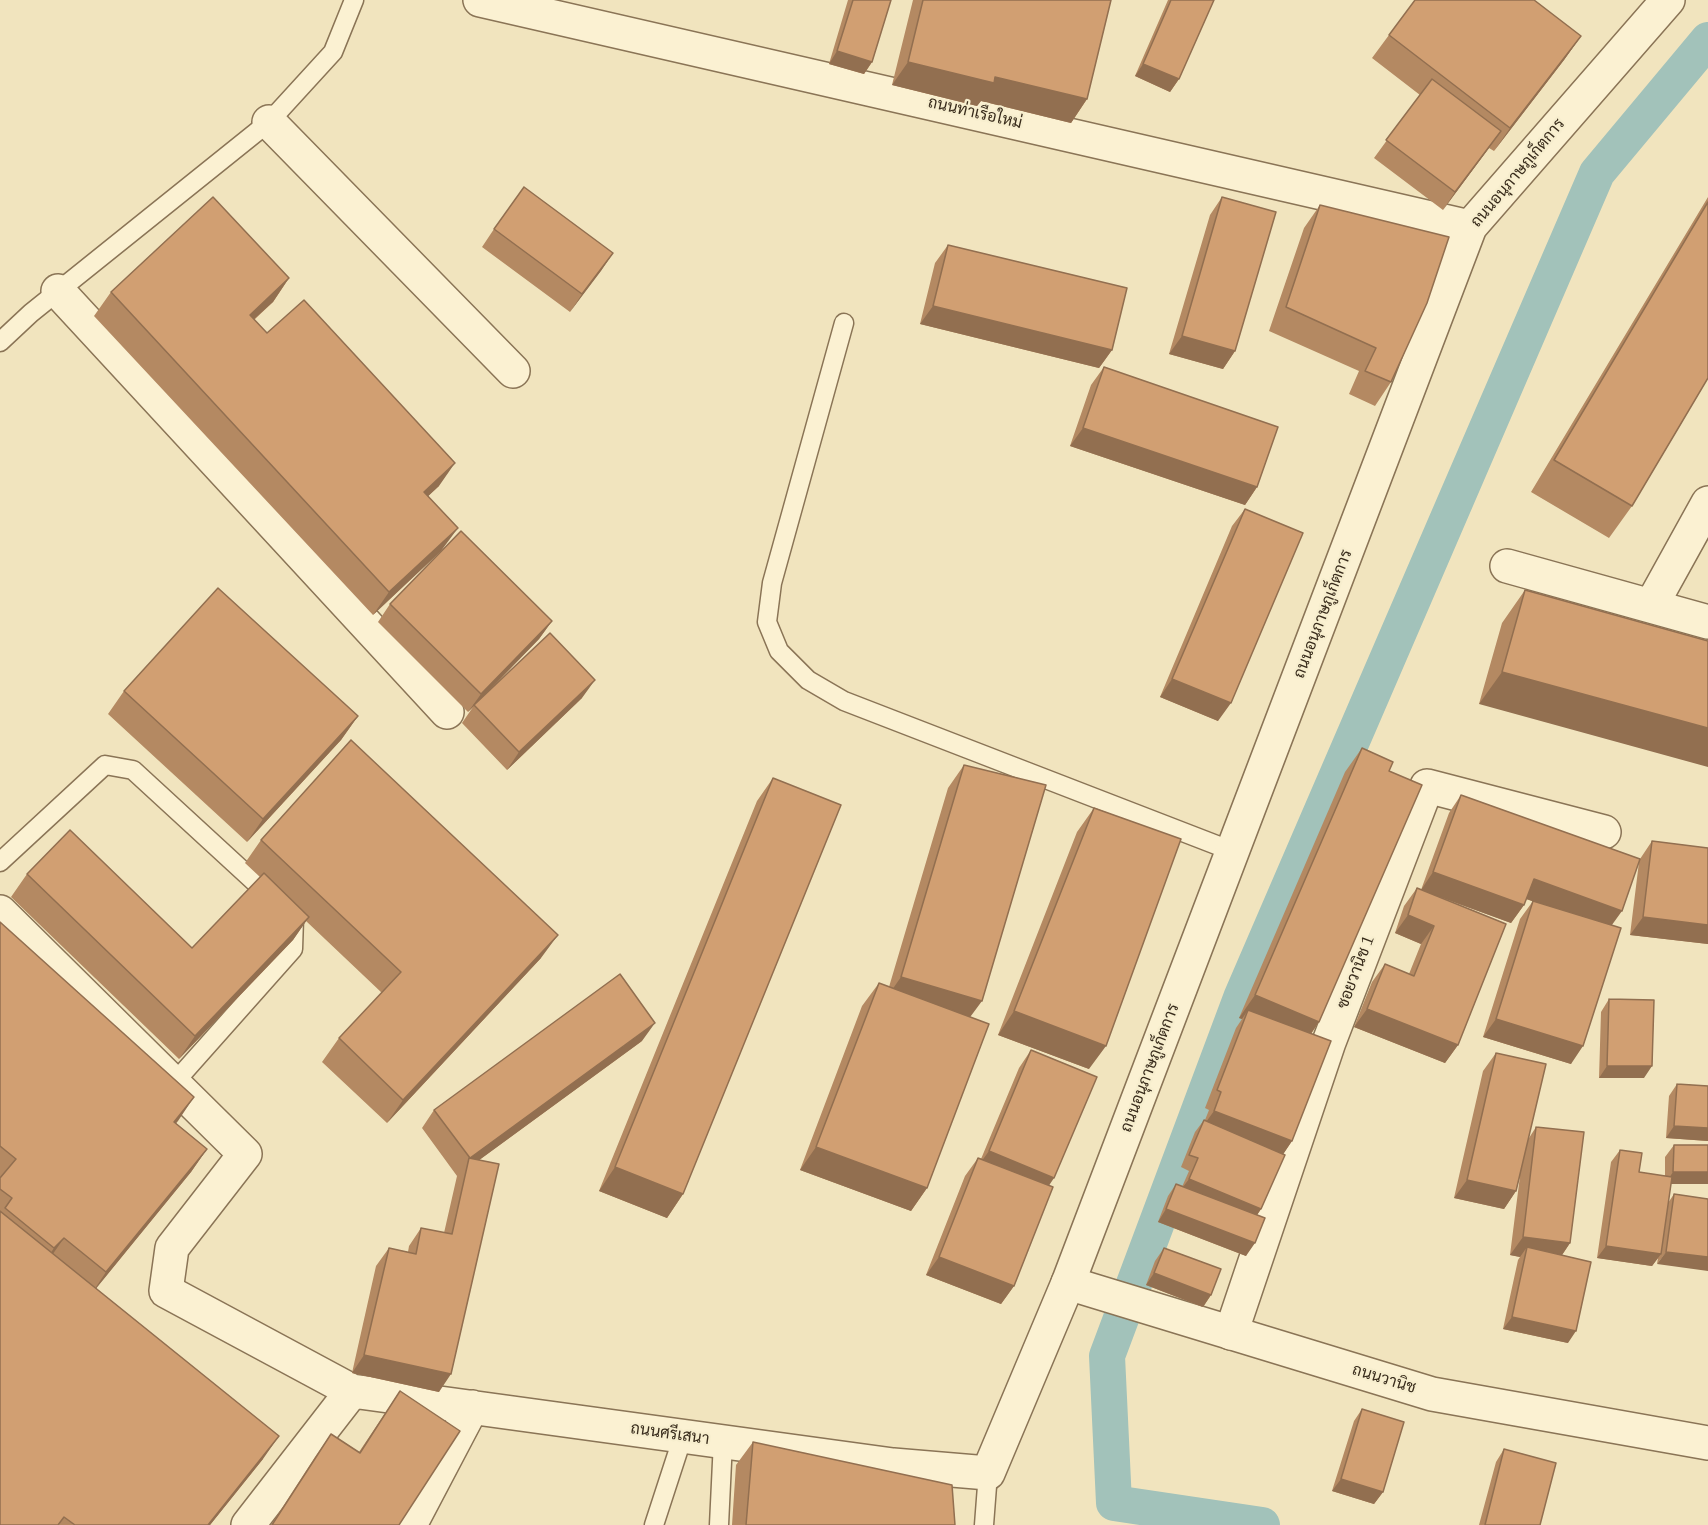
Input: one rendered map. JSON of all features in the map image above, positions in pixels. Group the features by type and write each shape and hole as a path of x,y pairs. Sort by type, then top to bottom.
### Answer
{"street":[{"name":"ถนนท่าเรือใหม่","path":"480,0 1470,227"},
{"name":"ถนนอนุภาษภูเก็ตการ","path":"988,1473 1068,1283 1470,227 1668,0"},
{"path":"269,122 513,370"},
{"path":"58,291 447,712"},
{"path":"1651,606 1708,503"},
{"path":"1507,566 1708,622"},
{"name":"ซอยวานิช 1","path":"1231,1333 1329,1042 1427,786 1604,832"},
{"path":"0,912 245,1154 172,1248 166,1292 352,1391 248,1525"},
{"name":"ถนนวานิช","path":"1068,1283 1432,1394 1708,1443"},
{"name":"ถนนศรีเสนา","path":"352,1391 893,1465 988,1473"},
{"path":"410,1525 472,1407"}],"lane":[{"path":"0,342 31,313 269,122 333,52 354,0"},
{"path":"844,323 772,583 767,622 779,651 808,680 844,701 1232,851"},
{"path":"0,862 105,765 134,770 294,918 293,949 174,1083"},
{"path":"654,1525 683,1436"},
{"path":"719,1525 723,1441"},
{"path":"984,1525 988,1473"}],"building":[{"path":"853,0 891,0 872,62 837,51"},
{"path":"923,0 1111,0 1087,99 995,77 994,83 908,62"},
{"path":"1171,0 1214,0 1179,79 1143,64"},
{"path":"1415,0 1534,0 1581,36 1510,128 1389,35"},
{"path":"1432,79 1501,131 1455,192 1386,140"},
{"path":"524,187 613,253 582,294 494,229"},
{"path":"213,197 289,278 250,315 267,333 304,300 455,463 424,492 458,528 389,592 111,292"},
{"path":"1222,197 1276,212 1235,351 1182,336"},
{"path":"1708,202 1708,378 1632,506 1554,460"},
{"path":"1320,205 1449,237 1427,303 1391,382 1365,371 1376,348 1286,307"},
{"path":"948,245 1127,288 1112,350 933,306"},
{"path":"1104,367 1278,427 1257,487 1083,428"},
{"path":"1245,509 1303,533 1231,703 1172,679"},
{"path":"461,531 552,621 481,694 390,604"},
{"path":"218,588 358,716 263,819 124,691"},
{"path":"1525,590 1708,641 1708,728 1502,672"},
{"path":"550,633 595,680 519,752 474,705"},
{"path":"351,740 558,935 403,1100 339,1038 401,972 261,840"},
{"path":"1362,748 1393,762 1389,771 1422,785 1319,1022 1255,995"},
{"path":"964,765 1046,785 982,1001 901,977"},
{"path":"773,778 841,805 683,1194 615,1167"},
{"path":"1461,795 1640,859 1622,911 1534,879 1524,905 1433,872"},
{"path":"1094,808 1181,839 1106,1046 1014,1011"},
{"path":"70,830 192,948 264,873 309,917 195,1036 27,874"},
{"path":"1652,841 1708,848 1708,925 1643,917"},
{"path":"1417,888 1506,924 1458,1045 1367,1009 1385,964 1414,976 1434,926 1408,915"},
{"path":"1533,901 1621,928 1583,1046 1496,1019"},
{"path":"0,922 194,1097 174,1122 207,1149 106,1272 64,1238 54,1248 5,1208 12,1198 0,1189 0,1178 16,1159 0,1146"},
{"path":"620,974 655,1023 470,1158 434,1110"},
{"path":"879,983 989,1024 927,1188 816,1147"},
{"path":"1609,999 1654,1000 1652,1066 1607,1066"},
{"path":"1248,1010 1331,1041 1292,1141 1214,1111 1221,1092 1217,1090"},
{"path":"1031,1050 1097,1077 1054,1178 989,1151"},
{"path":"1496,1053 1546,1064 1516,1191 1467,1180"},
{"path":"1677,1084 1708,1086 1708,1128 1674,1126"},
{"path":"1204,1120 1285,1155 1261,1209 1189,1179 1198,1158 1189,1155"},
{"path":"1536,1127 1584,1132 1570,1243 1523,1237"},
{"path":"1674,1145 1708,1145 1708,1172 1673,1172"},
{"path":"1620,1150 1642,1153 1639,1172 1672,1177 1661,1254 1606,1246"},
{"path":"469,1158 499,1164 451,1374 364,1355 389,1248 416,1254 421,1228 452,1234"},
{"path":"978,1158 1053,1187 1014,1286 939,1257"},
{"path":"1176,1184 1265,1218 1255,1243 1166,1209"},
{"path":"1674,1194 1708,1199 1708,1257 1666,1252"},
{"path":"0,1211 279,1436 208,1525 75,1525 64,1517 58,1525 0,1525"},
{"path":"1527,1247 1591,1262 1576,1331 1512,1317"},
{"path":"1164,1248 1221,1269 1211,1295 1154,1273"},
{"path":"400,1391 460,1431 399,1525 272,1525 331,1434 360,1453"},
{"path":"1362,1409 1404,1422 1383,1492 1341,1479"},
{"path":"753,1442 952,1485 955,1525 746,1525"},
{"path":"1504,1449 1556,1463 1540,1525 1485,1525"}],"waterway":[{"path":"1262,1525 1114,1503 1107,1356 1241,998 1597,173 1708,40"}]}
